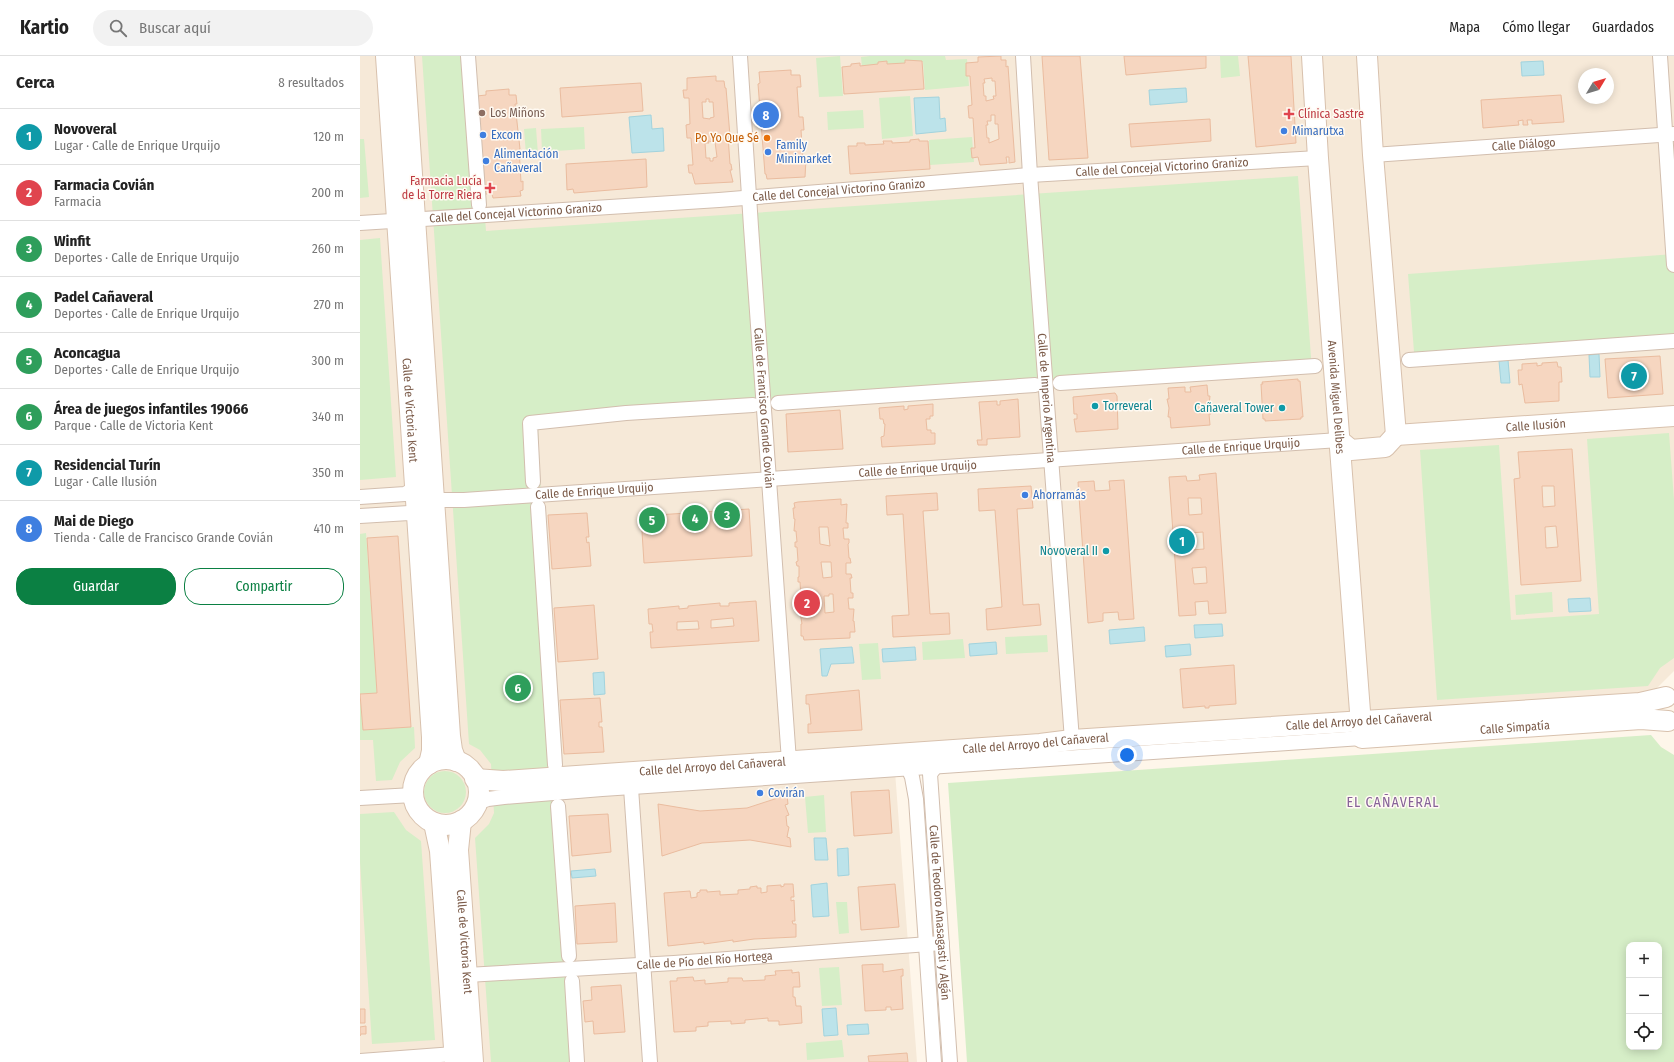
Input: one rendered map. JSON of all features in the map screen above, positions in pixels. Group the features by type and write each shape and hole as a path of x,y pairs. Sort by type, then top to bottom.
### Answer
{"main road":[{"name":"Calle de Victoria Kent","path":"386,56 406,221 424,491 450,736 452,750 456,761"},
{"name":"Calle de Victoria Kent","path":"404,56 406,221"},
{"name":"Avenida Miguel Delibes","path":"1312,56 1318,158 1361,730"},
{"path":"1339,440 1351,450 1385,447 1396,436 1373,155 1367,56"},
{"name":"Calle Ilusión","path":"1396,436 1674,416"},
{"name":"Calle de Victoria Kent","path":"424,491 418,515 432,737 432,751 429,764"},
{"path":"1670,691 1665,705 1671,725"},
{"name":"Calle del Arroyo del Cañaveral","path":"475,779 503,781 1040,744 1072,740 1361,730 1415,717 1640,703 1670,691"},
{"name":"Calle Simpatía","path":"1361,730 1641,719 1671,725"},
{"path":"438,760 456,761 468,768 475,779 478,787 476,803 470,814 461,821 448,825 434,823 417,809 413,795 413,787 418,774 429,764 438,760"},
{"name":"Calle de Victoria Kent","path":"461,821 458,832 458,850 473,1062"},
{"name":"Calle de Victoria Kent","path":"434,823 440,851 454,1058"}],"street":[{"path":"468,56 479,205"},
{"name":"Calle de Francisco Grande Covián","path":"740,56 789,761"},
{"name":"Calle de Imperio Argentina","path":"1023,56 1030,175 1072,740"},
{"path":"1660,56 1669,135 1674,265"},
{"name":"Calle Diálogo","path":"1373,155 1669,135"},
{"name":"Calle del Concejal Victorino Granizo","path":"360,224 749,197 1030,175 1318,158"},
{"path":"1409,360 1674,341"},
{"path":"1060,383 1315,366"},
{"path":"778,403 1035,385"},
{"path":"533,482 530,423 626,413 753,405"},
{"name":"Calle de Enrique Urquijo","path":"424,491 441,500 464,500 1339,440"},
{"path":"360,497 405,494 424,491"},
{"path":"538,507 555,764"},
{"path":"360,516 409,513 418,515"},
{"name":"Calle del Arroyo del Cañaveral","path":"476,803 488,799 504,797 936,766 1361,730"},
{"name":"Calle de Teodoro Anasagasti y Algán","path":"936,766 930,774 950,1062"},
{"name":"Calle de Teodoro Anasagasti y Algán","path":"908,768 912,777 916,799 934,1062"},
{"path":"631,788 650,1062"},
{"path":"360,798 413,795"},
{"path":"558,806 569,956"},
{"name":"Calle de Pío del Río Hortega","path":"467,975 942,943"},
{"path":"572,981 577,1062"},
{"path":"360,1061 454,1058"}],"shaded area":[{"path":"360,56 1674,56 1674,671 1653,692 893,745 917,1062 360,1062"}],"green space":[{"path":"422,56 473,56 486,231 1298,176 1312,371 538,424 540,478 580,1062 491,1062 475,838 489,824 494,813 491,764 480,750 469,744"},
{"path":"840,56 843,96 819,97 816,58"},
{"path":"945,56 946,60 967,59 969,86 925,90 923,62 862,67 861,57"},
{"path":"1220,56 1238,56 1240,76 1221,78"},
{"path":"910,96 913,136 882,139 879,98"},
{"path":"863,110 864,128 828,130 827,112"},
{"path":"584,127 585,149 542,152 541,129"},
{"path":"536,128 538,154 526,155 524,129"},
{"path":"972,137 974,162 930,165 929,140"},
{"path":"360,139 364,139 369,197 360,198"},
{"path":"380,238 396,477 360,480 360,240"},
{"path":"1674,254 1674,347 1415,365 1408,274"},
{"path":"1669,433 1674,500 1674,658 1660,668 1648,686 1437,700 1420,450 1499,445 1511,620 1599,614 1587,439"},
{"path":"366,533 377,693 360,695 360,534"},
{"path":"1552,592 1553,612 1516,615 1515,595"},
{"path":"1047,635 1048,652 1006,654 1005,637"},
{"path":"963,639 965,658 923,660 922,642"},
{"path":"878,643 881,679 862,680 859,644"},
{"path":"360,695 363,730 414,727 415,748 400,762 392,780 376,781 373,740 360,740"},
{"path":"1651,735 1661,747 1674,755 1674,1062 967,1062 948,783"},
{"path":"441,771 449,771 457,774 463,780 466,792 463,804 457,810 449,813 441,813 433,810 427,804 424,796 424,788 427,780 433,774"},
{"path":"824,795 826,832 808,833 805,797"},
{"path":"394,812 406,830 421,841 435,1040 372,1044 360,862 360,814"},
{"path":"836,902 847,902 849,933 839,934"},
{"path":"839,967 842,1005 822,1006 819,968"},
{"path":"842,1040 844,1057 807,1060 806,1043"}],"water":[{"path":"1543,61 1544,75 1522,76 1521,62"},
{"path":"1186,88 1187,102 1150,105 1149,90"},
{"path":"939,97 940,119 945,118 946,131 916,134 914,98"},
{"path":"651,115 652,129 663,128 664,151 632,153 629,117"},
{"path":"1599,354 1600,377 1590,377 1589,355"},
{"path":"1508,360 1510,383 1501,383 1499,361"},
{"path":"1590,598 1591,611 1569,612 1568,599"},
{"path":"1222,624 1223,636 1195,638 1194,625"},
{"path":"1144,627 1145,641 1110,644 1109,630"},
{"path":"996,642 997,654 970,656 969,644"},
{"path":"1190,644 1191,655 1166,657 1165,646"},
{"path":"852,647 854,663 831,664 827,676 822,676 820,649"},
{"path":"915,647 916,660 883,662 882,649"},
{"path":"604,672 605,694 594,695 593,673"},
{"path":"814,838 826,838 828,860 815,860"},
{"path":"848,848 849,875 838,876 837,849"},
{"path":"595,869 596,876 572,878 571,871"},
{"path":"827,883 829,916 813,917 811,885"},
{"path":"836,1008 838,1035 824,1036 822,1009"},
{"path":"868,1024 869,1034 848,1035 847,1025"}],"building":[{"path":"1001,56 1001,60 1006,60 1006,67 1008,66 1015,162 1009,163 1009,157 1006,157 1007,163 980,165 978,157 972,158 971,148 975,148 973,118 969,118 968,106 972,105 970,76 966,76 966,63 978,62 978,57","holes":["992,78 992,81 995,81 996,96 993,96 994,99 986,101 986,96 984,96 984,79","991,115 995,115 995,124 998,124 999,139 989,143 986,125 988,125 987,121 991,121"]},
{"path":"1042,56 1080,56 1088,158 1049,160"},
{"path":"1124,56 1206,56 1206,68 1126,75"},
{"path":"1248,56 1291,56 1296,143 1256,147"},
{"path":"905,60 922,61 924,89 844,94 842,67 860,63 860,66 878,64 878,62 887,61 887,64 905,63"},
{"path":"791,70 791,75 800,75 801,87 797,87 799,117 803,117 804,130 801,130 803,159 806,159 805,177 767,179 765,174 758,84 760,83 759,72"},
{"path":"716,76 716,81 724,81 726,88 730,136 728,136 730,164 732,170 730,170 733,182 695,184 692,173 689,173 688,165 693,165 691,138 687,138 686,125 690,124 689,98 684,98 683,90 687,90 687,78","holes":["706,99 709,99 709,102 713,102 714,117 710,119 703,118 702,102 706,102","708,141 715,142 717,157 713,158 713,161 710,161 710,158 706,158 705,143 709,143"]},
{"path":"641,83 643,111 562,117 560,88"},
{"path":"509,89 509,95 516,95 517,104 515,104 520,149 521,182 523,181 523,190 520,191 521,196 493,198 492,194 484,194 477,96 486,95 486,91"},
{"path":"1561,95 1564,122 1532,124 1532,120 1527,120 1528,125 1523,125 1523,120 1518,121 1519,125 1483,128 1481,100"},
{"path":"1210,119 1211,141 1131,147 1129,124"},
{"path":"919,139 919,141 928,141 930,169 850,174 848,146 857,146 857,143 865,143 865,145 884,144 883,141 892,141 892,143 910,142 910,140"},
{"path":"646,159 647,187 574,193 573,189 567,190 566,164"},
{"path":"1660,356 1663,394 1608,398 1605,359"},
{"path":"1557,362 1558,367 1561,367 1562,382 1559,382 1559,401 1525,403 1522,384 1519,385 1518,370 1522,370 1522,364 1537,363 1537,366 1542,365 1542,363"},
{"name":"Cañaveral Tower","path":"1298,379 1298,381 1300,381 1303,417 1301,417 1301,419 1265,421 1265,419 1263,419 1262,382"},
{"path":"1207,385 1208,396 1210,396 1210,425 1171,428 1170,417 1168,417 1168,388 1185,387 1185,392 1191,392 1190,387"},
{"name":"Torreveral","path":"1115,393 1117,396 1118,429 1076,432 1074,419 1077,419 1077,414 1074,414 1073,397"},
{"path":"1018,399 1020,437 987,439 987,445 978,445 977,440 982,440 979,402 997,401 997,405 1000,405 1000,401"},
{"path":"933,404 933,416 930,416 930,419 926,419 927,430 931,430 931,433 935,433 935,444 882,447 881,437 884,436 885,424 883,419 880,419 879,408 904,406 904,410 908,409 908,406"},
{"path":"840,410 843,449 788,452 786,414"},
{"path":"1572,449 1581,581 1521,585 1514,479 1520,478 1518,452","holes":["1542,486 1554,486 1555,506 1543,507","1556,526 1558,547 1546,548 1545,527"]},
{"path":"1216,473 1226,613 1209,614 1208,601 1195,602 1196,615 1179,616 1169,477 1186,476 1187,481 1200,480 1199,475","holes":["1188,498 1201,498 1202,514 1189,515","1203,532 1204,549 1191,550 1190,533","1206,567 1207,583 1194,584 1192,568"]},
{"name":"Novoveral II","path":"1124,480 1134,619 1119,620 1118,612 1103,613 1103,621 1088,623 1078,482 1094,481 1095,491 1110,490 1109,481"},
{"path":"1031,486 1033,508 1017,509 1023,605 1039,604 1041,625 987,630 986,609 1002,607 995,510 979,511 978,489"},
{"path":"937,493 938,510 923,511 930,614 949,613 950,634 893,637 892,616 909,615 903,514 887,515 886,496"},
{"path":"841,499 841,505 847,504 846,523 848,523 848,528 843,528 844,539 849,539 849,558 851,563 846,563 846,574 851,574 852,578 850,578 851,593 853,593 853,598 848,598 849,609 854,609 853,621 855,632 850,632 850,638 804,640 803,636 801,636 802,624 800,612 802,612 801,601 799,601 799,597 801,597 800,582 798,582 799,566 797,566 796,562 798,561 795,542 797,542 796,531 794,531 795,519 793,508 795,508 794,503","holes":["819,527 828,527 830,546 820,544","821,562 831,562 832,577 823,578","829,594 833,594 834,612 825,613 824,596 829,596"]},
{"path":"749,509 752,556 644,563 641,516"},
{"path":"587,513 589,537 586,537 587,543 589,542 591,566 552,569 548,515"},
{"path":"398,536 411,727 363,730 360,694 377,693 367,538"},
{"path":"756,601 759,641 651,648 650,632 653,632 652,624 649,624 648,609 679,606 679,609 688,608 688,606 720,603 720,606 729,606 729,603","holes":["733,618 734,626 711,628 711,620","698,621 699,629 677,630 677,622"]},
{"path":"594,605 598,659 558,662 554,608"},
{"path":"1234,665 1236,704 1209,706 1209,708 1205,708 1205,706 1183,708 1180,669"},
{"path":"859,690 862,730 808,733 808,724 811,724 809,704 806,704 806,695"},
{"path":"600,698 602,722 599,722 599,727 602,727 604,752 564,754 560,700"},
{"path":"889,790 892,833 854,836 851,792"},
{"path":"787,795 788,804 785,805 789,815 786,816 787,826 789,827 787,837 790,838 791,847 750,840 702,843 662,856 658,804 700,811 747,808"},
{"path":"608,814 611,852 572,856 569,816"},
{"path":"784,884 793,884 794,897 791,897 791,901 794,900 795,921 792,921 793,924 796,924 796,937 754,939 733,942 733,940 704,944 704,942 668,946 664,893 690,891 691,898 697,897 697,893 700,892 700,890 707,890 707,892 720,891 720,895 738,894 738,890 750,889 750,887 757,886 757,888 761,888 761,893 767,892 767,886 781,885 781,887 784,886"},
{"path":"895,884 899,927 861,930 858,887"},
{"path":"615,903 617,942 577,944 575,906"},
{"path":"883,964 883,972 903,969 903,976 901,976 903,1009 891,1010 891,1007 886,1007 886,1010 865,1011 862,965"},
{"path":"792,970 792,973 799,972 800,987 793,987 793,997 795,997 796,1006 801,1006 802,1023 779,1025 779,1021 768,1021 768,1018 745,1020 745,1023 731,1024 731,1021 708,1022 708,1026 696,1027 696,1031 674,1032 670,981 677,981 677,978 693,977 694,981 705,980 705,984 728,982 728,978 742,978 743,981 765,980 765,976 776,975 775,971"},
{"path":"621,985 625,1032 594,1034 593,1021 585,1022 583,1001 592,1000 591,987"},
{"path":"360,1009 365,1009 365,1023 360,1023"},
{"path":"366,1026 366,1034 361,1034 360,1036 360,1027"},
{"path":"907,1053 908,1062 869,1062 868,1056"}],"place":[{"name":"Los Miñons","path":"482,113"},
{"name":"Clínica Sastre","path":"1289,114"},
{"name":"Mai de Diego","path":"766,115"},
{"name":"Mimarutxa","path":"1284,131"},
{"name":"Excom","path":"483,135"},
{"name":"Po Yo Que Sé","path":"767,138"},
{"name":"Family Minimarket","path":"768,152"},
{"name":"Alimentación Cañaveral","path":"486,161"},
{"name":"Farmacia Lucía de la Torre Riera","path":"490,188"},
{"name":"Residencial Turín","path":"1634,376"},
{"name":"Torreveral","path":"1095,406"},
{"name":"Cañaveral Tower","path":"1282,408"},
{"name":"Ahorramás","path":"1025,495"},
{"name":"Winfit","path":"727,515"},
{"name":"Padel Cañaveral","path":"695,518"},
{"name":"Aconcagua","path":"652,520"},
{"name":"Novoveral","path":"1182,541"},
{"name":"Novoveral II","path":"1106,551"},
{"name":"Farmacia Covián","path":"807,603"},
{"name":"Área de juegos infantiles 19066","path":"518,688"},
{"name":"Covirán","path":"760,793"}],"district":[{"name":"EL CAÑAVERAL","path":"1393,802"}]}
